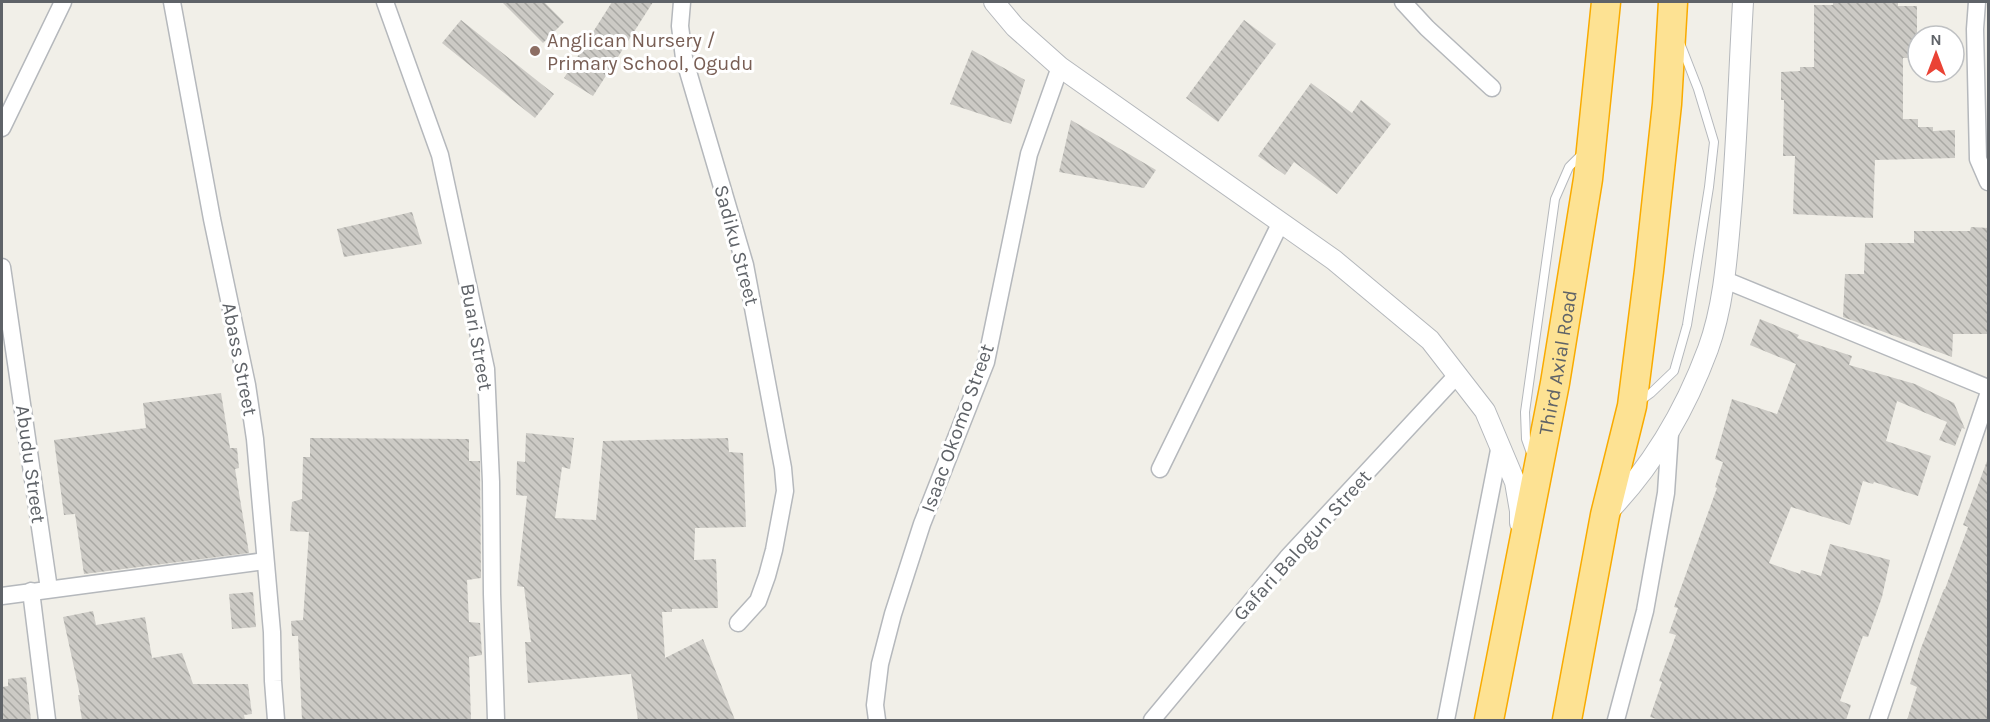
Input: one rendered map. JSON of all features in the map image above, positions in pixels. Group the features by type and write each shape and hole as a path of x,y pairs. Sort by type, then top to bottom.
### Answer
{"highway":[{"name":"Third Axial Road","path":"1489,720 1555,383 1591,144 1606,2"},
{"path":"1569,710 1605,515 1632,406 1667,104 1672,11"}],"street":[{"path":"2,128 63,2"},
{"name":"Abass Street","path":"172,2 228,300 247,385 259,471 272,632 276,720"},
{"name":"Buari Street","path":"385,2 440,155 486,369 496,720"},
{"name":"Sadiku Street","path":"682,2 680,26 684,58 745,265 774,411 785,491 774,550 758,601 738,623"},
{"path":"994,2 1015,27 1060,67 1334,260 1430,340 1485,411 1500,444 1515,483 1520,511 1521,556"},
{"path":"1403,2 1427,28 1492,88"},
{"path":"1605,515 1628,492 1670,434 1709,348 1725,279 1743,2"},
{"path":"1977,2 1975,30 1978,159 1986,181 1989,182"},
{"name":"Isaac Okomo Street","path":"876,720 875,705 880,664 893,614 922,524 986,362 1029,154 1060,67"},
{"path":"1160,469 1280,224"},
{"name":"Abudu Street","path":"2,267 49,589"},
{"path":"1725,279 1989,388"},
{"name":"Gafari Balogun Street","path":"1152,720 1287,558 1458,374"},
{"path":"1878,720 1989,395"},
{"path":"1616,720 1645,611 1666,493 1670,434"},
{"path":"1446,720 1500,444"},
{"path":"2,596 265,561"},
{"path":"31,591 46,720"}],"lane":[{"path":"1632,406 1652,393 1674,371 1687,325 1714,142 1672,11"}],"building":[{"path":"502,2 544,2 564,22 543,43"},
{"path":"612,2 653,2 593,96 564,78"},
{"path":"1833,2 1898,2 1898,6 1917,6 1917,24 1906,24 1906,58 1903,58 1903,119 1918,119 1918,127 1933,127 1933,131 1955,130 1955,158 1875,160 1873,218 1793,214 1795,156 1783,156 1784,100 1781,100 1781,72 1800,71 1800,67 1814,67 1814,5 1833,5"},
{"path":"461,20 554,94 535,118 442,43"},
{"path":"1244,20 1276,44 1218,122 1186,98"},
{"path":"972,50 1025,80 1011,124 950,104"},
{"path":"1311,83 1352,113 1361,100 1391,124 1337,194 1294,162 1285,175 1258,156"},
{"path":"1071,120 1156,170 1144,188 1059,172"},
{"path":"412,212 422,244 344,257 337,229"},
{"path":"1971,227 1989,228 1989,334 1953,334 1952,357 1843,317 1845,274 1864,274 1865,243 1914,243 1914,231 1970,231"},
{"path":"1760,319 1799,335 1797,338 1852,356 1849,365 1915,384 1954,403 1965,429 1962,428 1955,446 1939,440 1947,422 1897,401 1886,441 1931,456 1918,496 1874,482 1873,484 1863,481 1850,525 1791,507 1769,563 1800,574 1801,570 1821,576 1830,544 1890,560 1882,597 1868,637 1863,636 1840,701 1851,705 1846,720 1660,720 1650,717 1662,682 1659,681 1676,635 1669,633 1678,608 1674,607 1717,488 1715,487 1723,462 1715,459 1732,399 1777,414 1796,364 1750,345"},
{"path":"221,393 230,448 237,448 239,468 235,469 249,553 84,574 75,514 64,515 54,440 146,428 143,403"},
{"path":"526,433 574,438 570,469 562,467 555,518 596,520 603,441 728,438 729,452 743,453 746,527 695,528 694,560 716,559 718,608 672,609 672,612 662,612 665,658 703,639 735,720 638,720 631,674 528,683 525,642 531,642 524,587 517,586 527,496 516,495 517,461 525,462"},
{"path":"310,438 469,439 469,461 480,461 481,578 467,580 469,622 480,623 482,655 469,657 471,720 302,720 298,636 292,636 291,621 303,620 309,532 290,531 292,502 302,499 303,457 310,457"},
{"path":"1987,461 1989,461 1989,720 1907,720 1917,687 1910,684 1921,648 1968,527 1963,525"},
{"path":"253,592 256,627 232,629 229,594"},
{"path":"93,611 96,625 145,617 152,658 182,653 193,684 248,684 252,714 244,715 245,720 82,720 78,695 80,695 63,617"},
{"path":"26,677 31,720 2,720 2,687 8,686 8,679"}],"place":[{"name":"Anglican Nursery / Primary School, Ogudu","path":"535,51"}]}
